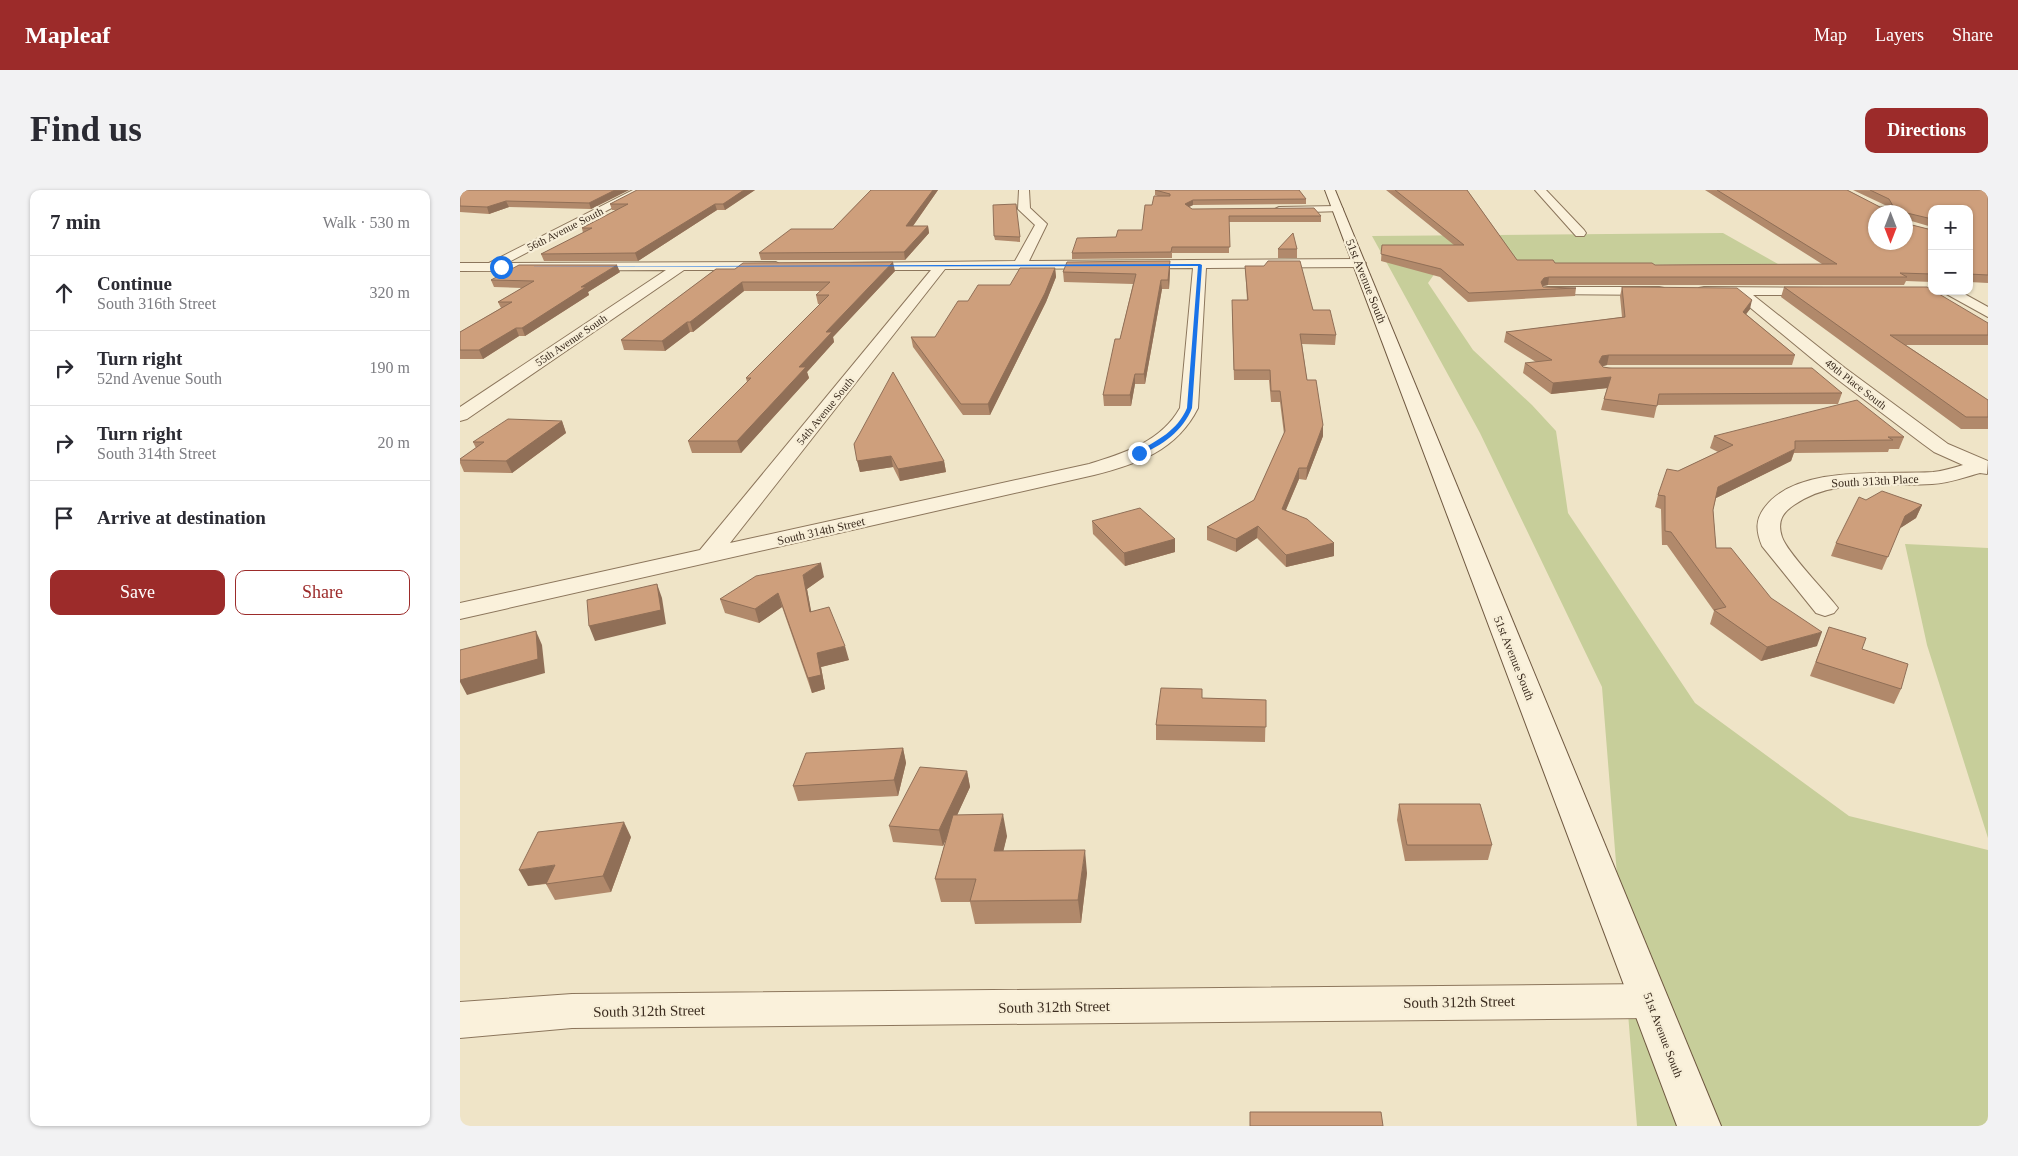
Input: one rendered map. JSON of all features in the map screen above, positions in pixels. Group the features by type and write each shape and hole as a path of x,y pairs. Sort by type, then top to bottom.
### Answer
{"street":[{"name":"56th Avenue South","path":"489,267 641,190"},
{"path":"1020,265 1041,224 1024,209 1024,190"},
{"path":"1540,190 1580,233"},
{"path":"1270,210 1333,200"},
{"name":"51st Avenue South","path":"1333,200 1699,1126"},
{"path":"841,266 1358,263"},
{"name":"South 314th Street","path":"460,611 1094,469 1149,448 1160,442 1184,421 1189,408 1200,265"},
{"name":"55th Avenue South","path":"460,415 681,266"},
{"path":"460,267 791,266"},
{"name":"54th Avenue South","path":"708,556 941,266"},
{"path":"1548,291 1672,291"},
{"path":"1691,291 1835,291"},
{"name":"49th Place South","path":"1739,291 1839,372 1941,448 1984,467"},
{"path":"1955,295 1988,313"},
{"path":"1810,372 1839,372"},
{"name":"South 313th Place","path":"1825,608 1769,537 1767,529 1768,519 1776,508 1810,486 1846,480 1936,478 1984,467"},
{"name":"South 312th Street","path":"460,1020 572,1011 1649,1001"}],"green space":[{"path":"1723,233 1778,264 1440,266 1428,283 1473,350 1532,405 1556,431 1568,513 1695,703 1849,816 1988,850 1988,1126 1637,1126 1602,687 1480,433 1372,236"},
{"path":"1905,544 1988,548 1988,838 1927,645"}],"building":[{"path":"460,190 615,190 589,203 506,201 487,207 460,206"},
{"path":"637,190 744,190 723,204 715,204 635,253 541,254 592,228 582,228 628,204 610,204"},
{"path":"871,190 933,190 906,226 928,226 904,252 759,253 791,229 833,229"},
{"path":"1155,190 1299,190 1306,199 1193,200 1185,204 1192,209 1314,208 1321,216 1229,216 1230,247 1172,247 1171,252 1072,253 1077,238 1116,237 1118,230 1142,230 1145,205 1152,205 1154,196 1170,196 1170,194"},
{"path":"1395,190 1467,190 1517,260 1553,260 1555,263 1652,263 1655,265 1837,264 1717,190 1847,190 1876,205 1868,205 1868,250 1913,250 1913,225 1928,229 1928,274 1900,273 1907,277 1549,277 1544,278 1541,282 1543,287 1576,288 1469,293 1441,269 1381,254 1382,245 1464,245"},
{"path":"1870,190 1981,190 1988,192 1988,275 1973,274 1973,205 1928,205 1928,218 1913,214 1913,205 1892,205 1889,199"},
{"path":"1016,204 1020,237 994,236 993,205"},
{"path":"1293,233 1297,249 1278,249"},
{"path":"1170,261 1168,280 1161,280 1144,374 1135,374 1130,395 1103,395 1115,339 1120,339 1136,274 1063,272 1067,262"},
{"path":"1268,261 1300,261 1313,310 1330,310 1336,335 1300,334 1307,380 1316,380 1323,425 1307,468 1299,468 1282,509 1307,519 1334,543 1286,555 1258,526 1236,539 1207,527 1254,500 1285,431 1280,391 1271,391 1270,370 1234,370 1232,300 1248,300 1245,266 1264,266"},
{"path":"893,262 826,332 832,332 799,367 806,367 737,441 688,441 751,378 746,378 829,295 816,295 830,282 742,282 662,341 621,340 716,269 735,269 743,263"},
{"path":"519,265 617,265 581,287 586,287 522,328 516,328 479,350 460,350 460,332 512,302 498,302 534,281 491,280"},
{"path":"1020,268 1055,268 1045,293 988,404 961,404 911,337 935,337 958,301 968,301 978,285 1010,285"},
{"path":"1622,287 1737,288 1752,300 1743,312 1795,355 1609,355 1602,356 1599,362 1603,367 1812,368 1842,393 1659,394 1657,406 1604,399 1611,377 1553,383 1525,363 1552,360 1506,332 1625,317"},
{"path":"1784,287 1927,287 1928,295 1941,295 1988,323 1988,335 1890,335 1988,400 1988,417 1966,417"},
{"path":"893,372 944,461 898,469 891,456 857,461 854,444"},
{"path":"1857,400 1904,437 1888,437 1893,440 1795,441 1795,449 1718,487 1713,510 1716,548 1731,548 1771,598 1822,632 1767,647 1714,610 1726,607 1671,532 1665,531 1665,496 1658,495 1667,469 1678,471 1733,445 1714,436"},
{"path":"508,419 562,421 506,461 460,460 484,442 473,442"},
{"path":"1882,491 1922,505 1905,516 1888,557 1836,543 1859,497 1866,500"},
{"path":"1140,508 1175,539 1124,553 1092,521"},
{"path":"821,563 803,575 810,612 829,607 845,646 817,653 821,675 808,678 778,593 755,609 720,599 756,576"},
{"path":"657,584 661,610 589,626 587,600"},
{"path":"1829,627 1866,638 1862,649 1908,664 1901,689 1816,662"},
{"path":"536,631 538,659 460,680 460,650"},
{"path":"1161,688 1202,689 1202,698 1266,700 1266,727 1156,725"},
{"path":"903,748 894,780 793,786 806,753"},
{"path":"920,767 967,771 939,830 889,826"},
{"path":"1399,804 1480,804 1492,845 1407,845"},
{"path":"1003,814 994,851 1085,850 1078,900 970,901 976,879 935,879 953,815"},
{"path":"624,822 603,876 546,884 555,865 519,870 538,832"},
{"path":"1250,1112 1381,1112 1383,1126 1250,1126"}],"route":[{"path":"501,267 1200,265 1189,408 1184,421 1168,436 1139,453"}]}
